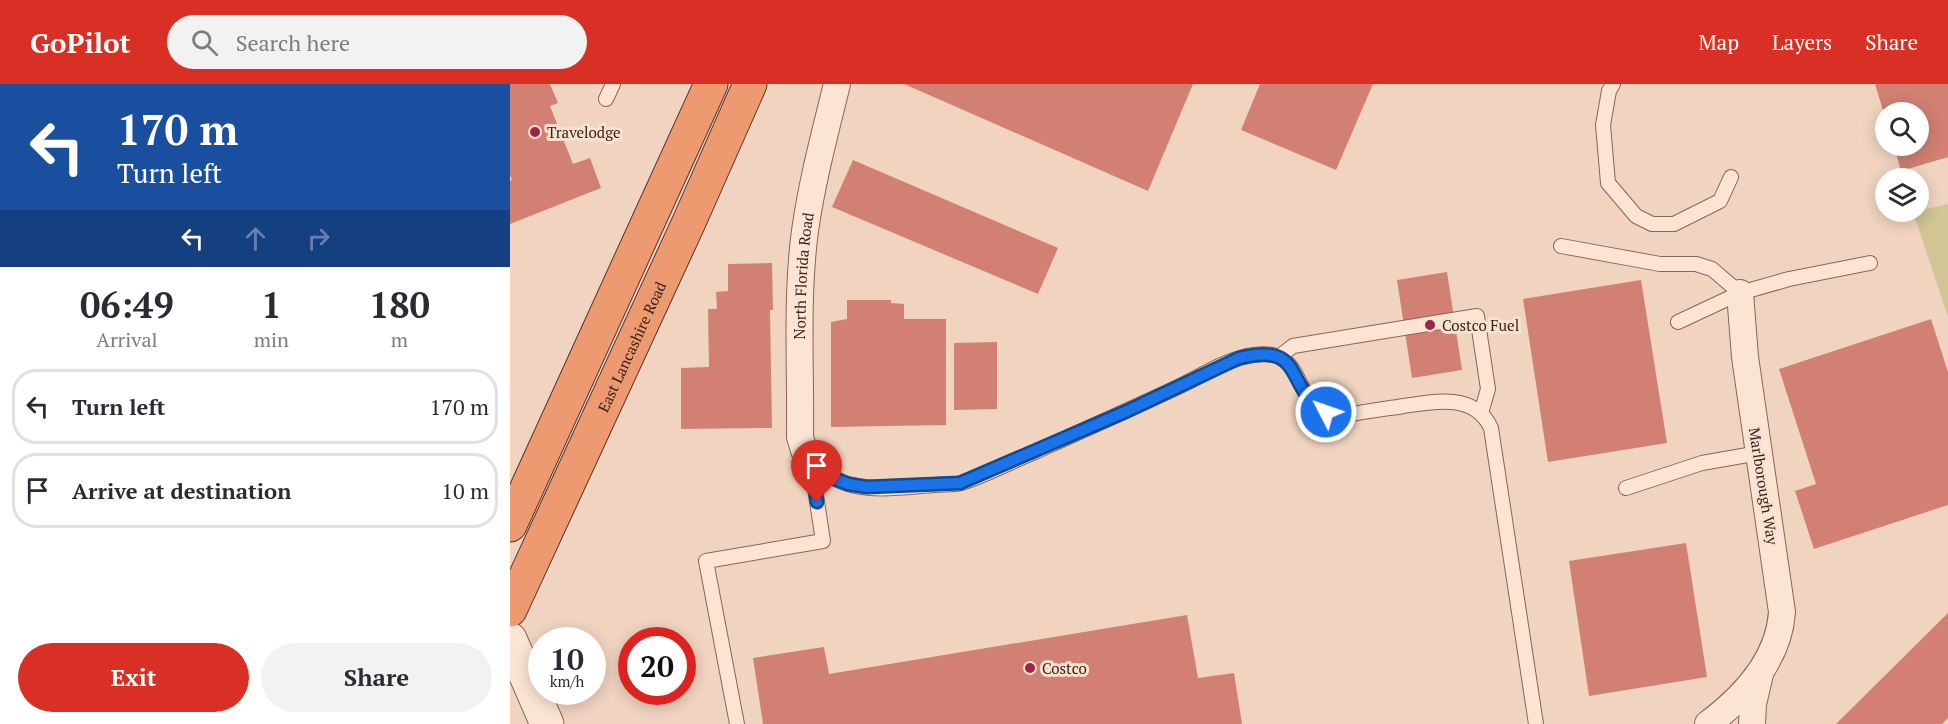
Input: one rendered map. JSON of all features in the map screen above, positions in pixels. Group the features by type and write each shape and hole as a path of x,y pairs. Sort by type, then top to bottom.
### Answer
{"highway":[{"path":"510,525 711,84"},
{"name":"East Lancashire Road","path":"511,607 750,84"}],"street":[{"name":"North Florida Road","path":"816,466 805,453 800,437 801,289 805,233 816,165 837,84"},
{"name":"Marlborough Way","path":"1708,724 1760,674 1777,643 1781,628 1782,612 1745,357 1740,293"},
{"path":"510,639 547,724"},
{"name":"Marlborough Way","path":"1752,724 1753,704 1760,674"}],"lane":[{"path":"606,99 614,84"},
{"path":"1613,84 1609,91 1603,125 1608,183 1636,216 1652,224 1674,224 1720,201 1731,177"},
{"path":"1561,246 1660,264 1696,264 1712,269 1740,293"},
{"path":"1678,322 1740,293 1789,279 1870,263"},
{"path":"1280,357 1293,346 1477,316 1488,389 1481,413"},
{"path":"736,724 706,561 823,541 814,482 816,466 833,478 848,484 867,487 960,483 1127,411 1239,358 1267,354 1280,357 1289,363 1306,396 1314,405 1337,415 1447,401 1460,403 1481,413 1486,418 1491,428 1536,724"},
{"path":"1626,488 1702,463 1758,453"}],"shaded area":[{"path":"1948,204 1948,317 1916,222 1929,222 1929,208"}],"building":[{"name":"Travelodge","path":"510,84 550,84 558,103 550,106 573,164 590,158 601,188 510,224 510,181 512,180 510,175"},
{"path":"904,84 1193,84 1148,191"},
{"path":"1260,84 1373,84 1336,170 1241,130"},
{"path":"1875,84 1948,84 1948,157 1911,168 1900,168 1897,156 1929,156 1929,102 1880,102"},
{"path":"853,160 1058,248 1038,294 832,207"},
{"path":"772,263 773,310 770,310 772,428 681,429 681,368 709,367 708,309 717,309 716,292 728,291 728,264"},
{"name":"Costco Fuel","path":"1447,272 1462,370 1412,378 1397,280"},
{"path":"1641,280 1667,443 1548,462 1523,299"},
{"path":"847,300 891,300 891,303 904,304 904,319 946,319 946,425 831,427 831,322 847,319"},
{"path":"1931,319 1948,372 1948,505 1814,549 1795,491 1816,484 1779,369"},
{"path":"997,342 997,409 954,410 954,343"},
{"path":"1686,543 1707,677 1589,696 1569,561"},
{"path":"1948,613 1948,718 1942,724 1836,724"},
{"name":"Costco","path":"1187,615 1198,678 1234,673 1242,724 763,724 753,658 824,647 829,674"}],"place":[{"name":"Travelodge","path":"535,132"},
{"name":"Costco Fuel","path":"1430,325"},
{"name":"Costco","path":"1030,668"}],"route":[{"path":"817,502 814,482 816,466 833,478 848,484 867,487 960,483 1127,411 1239,358 1253,355 1267,354 1280,357 1289,363 1306,396 1314,405 1326,412"}]}
